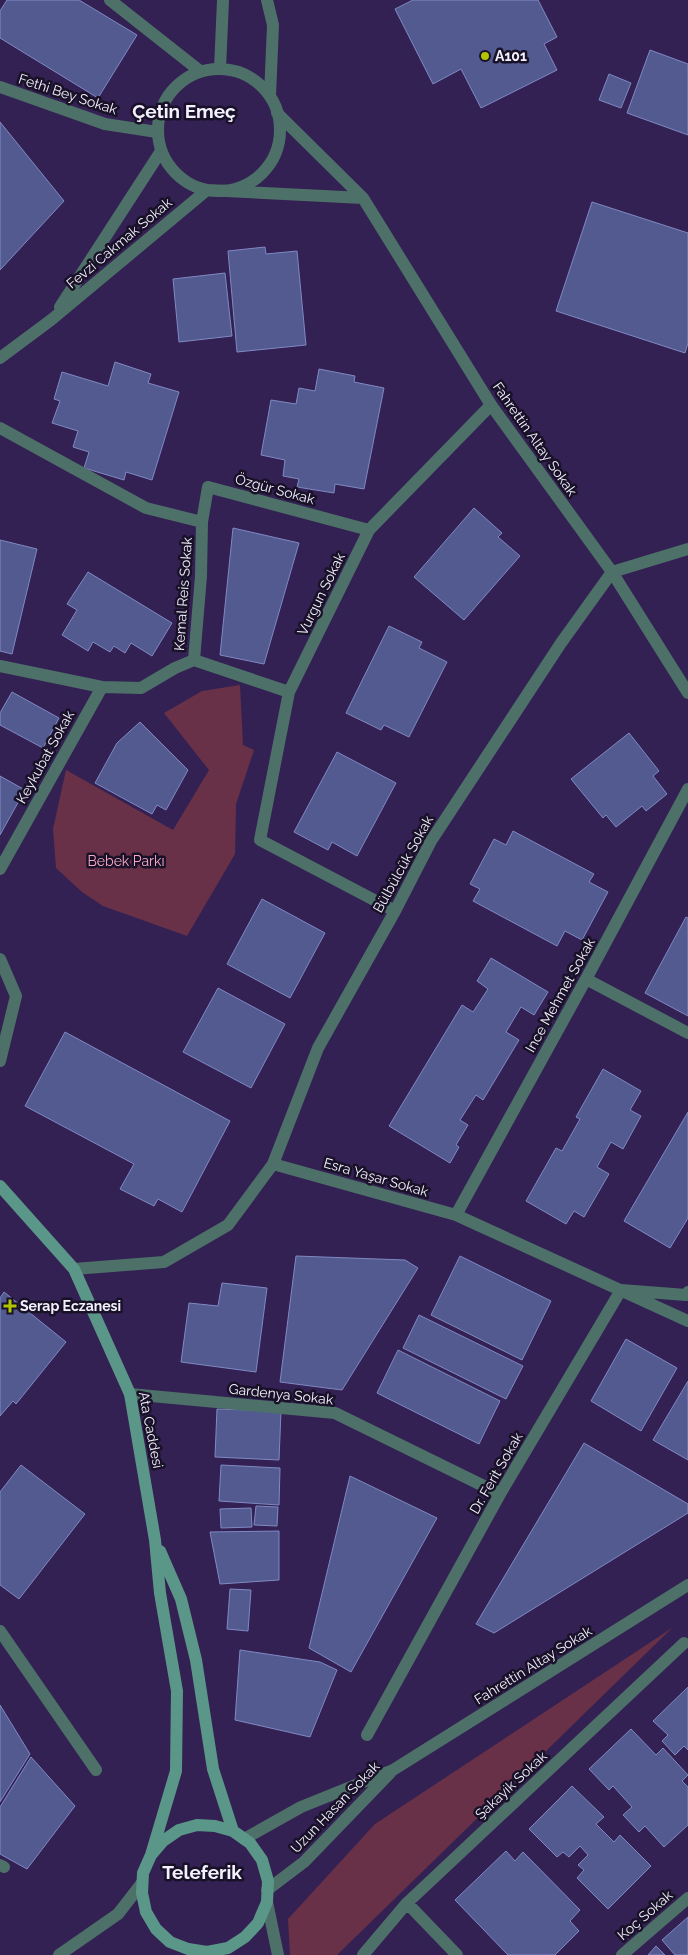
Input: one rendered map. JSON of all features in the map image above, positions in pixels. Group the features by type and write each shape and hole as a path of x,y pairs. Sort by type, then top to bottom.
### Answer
{"main road":[{"name":"Ata Caddesi","path":"0,1186 74,1269 130,1394 156,1540 160,1593 177,1691 176,1771 151,1855 143,1873 142,1893 146,1912 156,1929 183,1952 209,1953 228,1948 246,1937 258,1923 267,1896 268,1881 262,1860 250,1844 233,1831 215,1826 196,1825 179,1830 163,1841 151,1855"},
{"name":"Ata Caddesi","path":"156,1540 180,1599 196,1660 213,1769 233,1831"}],"street":[{"path":"110,0 200,71"},
{"path":"220,69 223,0"},
{"path":"267,0 273,25 270,96"},
{"path":"207,190 228,190 246,184 263,172 275,154 280,134 278,113 270,96 256,81 239,72 220,69 200,71 182,80 169,95 160,112 157,132 161,151 171,169 187,182 207,190 363,198"},
{"name":"Fethi Bey Sokak","path":"0,87 105,124 157,132"},
{"name":"Fahrettin Altay Sokak","path":"278,113 363,198 491,405 612,572 688,693"},
{"name":"Fevzi Cakmak Sokak","path":"52,320 161,151"},
{"name":"Fevzi Cakmak Sokak","path":"0,358 52,320 207,190"},
{"name":"Vurgun Sokak","path":"394,911 260,840 289,692 369,530 491,405"},
{"name":"Kemal Reis Sokak","path":"0,428 146,508 202,522 201,576 194,660 175,668 141,688 102,687 0,666"},
{"name":"Özgür Sokak","path":"202,522 208,487 369,530"},
{"path":"612,572 688,549"},
{"name":"Bülbülcük Sokak","path":"273,1164 318,1048 431,841 561,643 612,572"},
{"path":"194,660 289,692"},
{"name":"Keykubat Sokak","path":"0,869 102,687"},
{"name":"Ince Mehmet Sokak","path":"456,1215 688,789"},
{"path":"0,960 16,996 0,1061"},
{"path":"586,978 688,1033"},
{"path":"74,1269 164,1262 228,1225 273,1164"},
{"name":"Esra Yaşar Sokak","path":"273,1164 456,1215 688,1321"},
{"path":"621,1290 686,1295 688,1292"},
{"name":"Dr. Ferit Sokak","path":"367,1734 500,1494 621,1290"},
{"name":"Gardenya Sokak","path":"130,1394 335,1413 500,1494"},
{"name":"Fahrettin Altay Sokak","path":"393,1770 688,1585"},
{"path":"0,1631 96,1770"},
{"name":"Şakayik Sokak","path":"363,1955 407,1903 684,1643"},
{"name":"Uzun Hasan Sokak","path":"244,1839 301,1807 393,1770"},
{"name":"Uzun Hasan Sokak","path":"267,1896 304,1862 393,1770"},
{"path":"59,1955 118,1914 142,1883"},
{"path":"267,1896 278,1955"},
{"name":"Koç Sokak","path":"622,1955 688,1898"},
{"path":"407,1903 457,1955"}],"green space":[{"name":"Bebek Parkı","path":"240,685 243,745 254,750 236,804 235,854 187,936 103,906 82,892 56,868 53,829 66,770 173,830 209,770 164,713 202,691"},
{"path":"672,1628 337,1955 290,1955 288,1919 375,1824"}],"building":[{"path":"7,0 79,0 137,35 98,98 0,38 0,11"},
{"name":"A101","path":"413,0 538,0 557,37 544,44 557,70 481,108 461,69 433,84 395,9"},
{"path":"650,50 688,64 688,135 627,113"},
{"path":"609,74 631,83 621,108 599,100"},
{"path":"0,122 64,201 0,270"},
{"path":"592,202 688,233 688,343 685,353 556,311"},
{"path":"265,247 266,254 297,251 306,345 237,352 228,251"},
{"path":"225,273 232,336 179,342 173,279"},
{"path":"115,362 151,374 148,383 179,392 152,480 126,472 124,480 84,468 89,452 73,447 78,431 52,423 60,401 54,399 62,372 108,386"},
{"path":"319,369 355,376 354,382 384,388 364,489 335,484 334,493 297,487 299,479 283,476 285,460 261,455 271,400 296,404 299,388 315,391"},
{"path":"474,508 502,533 498,537 520,556 464,620 414,577"},
{"path":"233,528 299,543 264,664 220,655"},
{"path":"0,540 37,549 12,654 0,651"},
{"path":"88,572 172,623 152,656 131,643 125,653 114,646 110,652 93,642 88,651 62,635 77,610 67,604"},
{"path":"389,626 422,642 419,648 447,662 409,737 384,725 381,730 346,713"},
{"path":"12,692 59,718 43,748 0,725 0,713"},
{"path":"140,722 188,770 166,810 157,805 152,814 95,783 117,743"},
{"path":"629,733 659,771 653,776 667,794 646,811 642,806 616,827 606,815 603,818 571,779"},
{"path":"337,752 396,783 357,856 332,842 328,850 294,832"},
{"path":"0,776 25,790 0,835"},
{"path":"513,831 594,874 589,882 608,892 582,940 565,931 557,946 473,901 480,889 470,884 494,839 506,845"},
{"path":"262,899 325,933 290,998 227,964"},
{"path":"686,917 688,918 688,1016 645,993"},
{"path":"491,958 548,992 534,1015 521,1007 506,1032 519,1040 483,1100 476,1095 460,1120 468,1125 456,1145 459,1147 450,1163 389,1126 462,1005 473,1012 488,989 477,981"},
{"path":"218,988 285,1024 251,1088 183,1052"},
{"path":"65,1032 230,1121 182,1212 158,1199 154,1206 120,1189 134,1164 25,1106"},
{"path":"603,1069 641,1091 630,1110 641,1116 623,1149 611,1142 597,1167 609,1174 584,1217 574,1211 566,1224 526,1201 556,1148 562,1151 580,1119 576,1117"},
{"path":"688,1112 688,1218 670,1248 624,1221"},
{"path":"296,1256 405,1260 418,1268 342,1390 280,1382"},
{"path":"460,1256 551,1301 522,1360 431,1315"},
{"path":"222,1283 267,1288 256,1372 181,1362 189,1303 218,1306"},
{"path":"4,1292 66,1342 16,1404 13,1401 0,1416 0,1298"},
{"path":"419,1315 523,1366 506,1399 403,1348"},
{"path":"626,1339 677,1368 641,1431 591,1401"},
{"path":"398,1350 500,1401 479,1444 377,1393"},
{"path":"688,1381 688,1460 653,1440"},
{"path":"217,1409 281,1411 279,1460 215,1457"},
{"path":"584,1443 688,1504 688,1513 494,1633 476,1624"},
{"path":"21,1465 85,1514 19,1599 0,1585 0,1492"},
{"path":"221,1465 280,1468 279,1505 219,1501"},
{"path":"350,1476 437,1518 351,1672 309,1648"},
{"path":"256,1506 278,1507 277,1526 254,1525"},
{"path":"251,1508 252,1527 221,1528 220,1509"},
{"path":"279,1531 279,1580 220,1584 210,1532"},
{"path":"230,1589 251,1590 248,1631 227,1629"},
{"path":"240,1650 320,1662 337,1670 310,1737 235,1720"},
{"path":"688,1687 688,1750 684,1746 675,1755 662,1741 668,1735 653,1721"},
{"path":"0,1705 30,1754 0,1802"},
{"path":"631,1729 656,1755 663,1748 688,1775 682,1781 688,1787 688,1825 664,1847 645,1826 639,1832 623,1815 632,1807 613,1786 609,1790 589,1769"},
{"path":"31,1757 75,1806 27,1869 0,1854 0,1807"},
{"path":"572,1786 604,1817 596,1824 614,1842 620,1835 651,1866 608,1909 577,1878 584,1870 578,1865 588,1855 580,1846 569,1857 563,1852 557,1857 529,1829"},
{"path":"506,1851 515,1861 523,1852 580,1910 570,1921 579,1931 555,1955 508,1955 455,1900"},
{"path":"688,1917 688,1955 675,1955 662,1940"},
{"path":"656,1946 665,1955 648,1955"}],"place":[{"name":"A101","path":"485,56"},
{"name":"Serap Eczanesi","path":"10,1306"}],"district":[{"name":"Çetin Emeç","path":"184,111"},
{"name":"Teleferik","path":"202,1872"}]}
